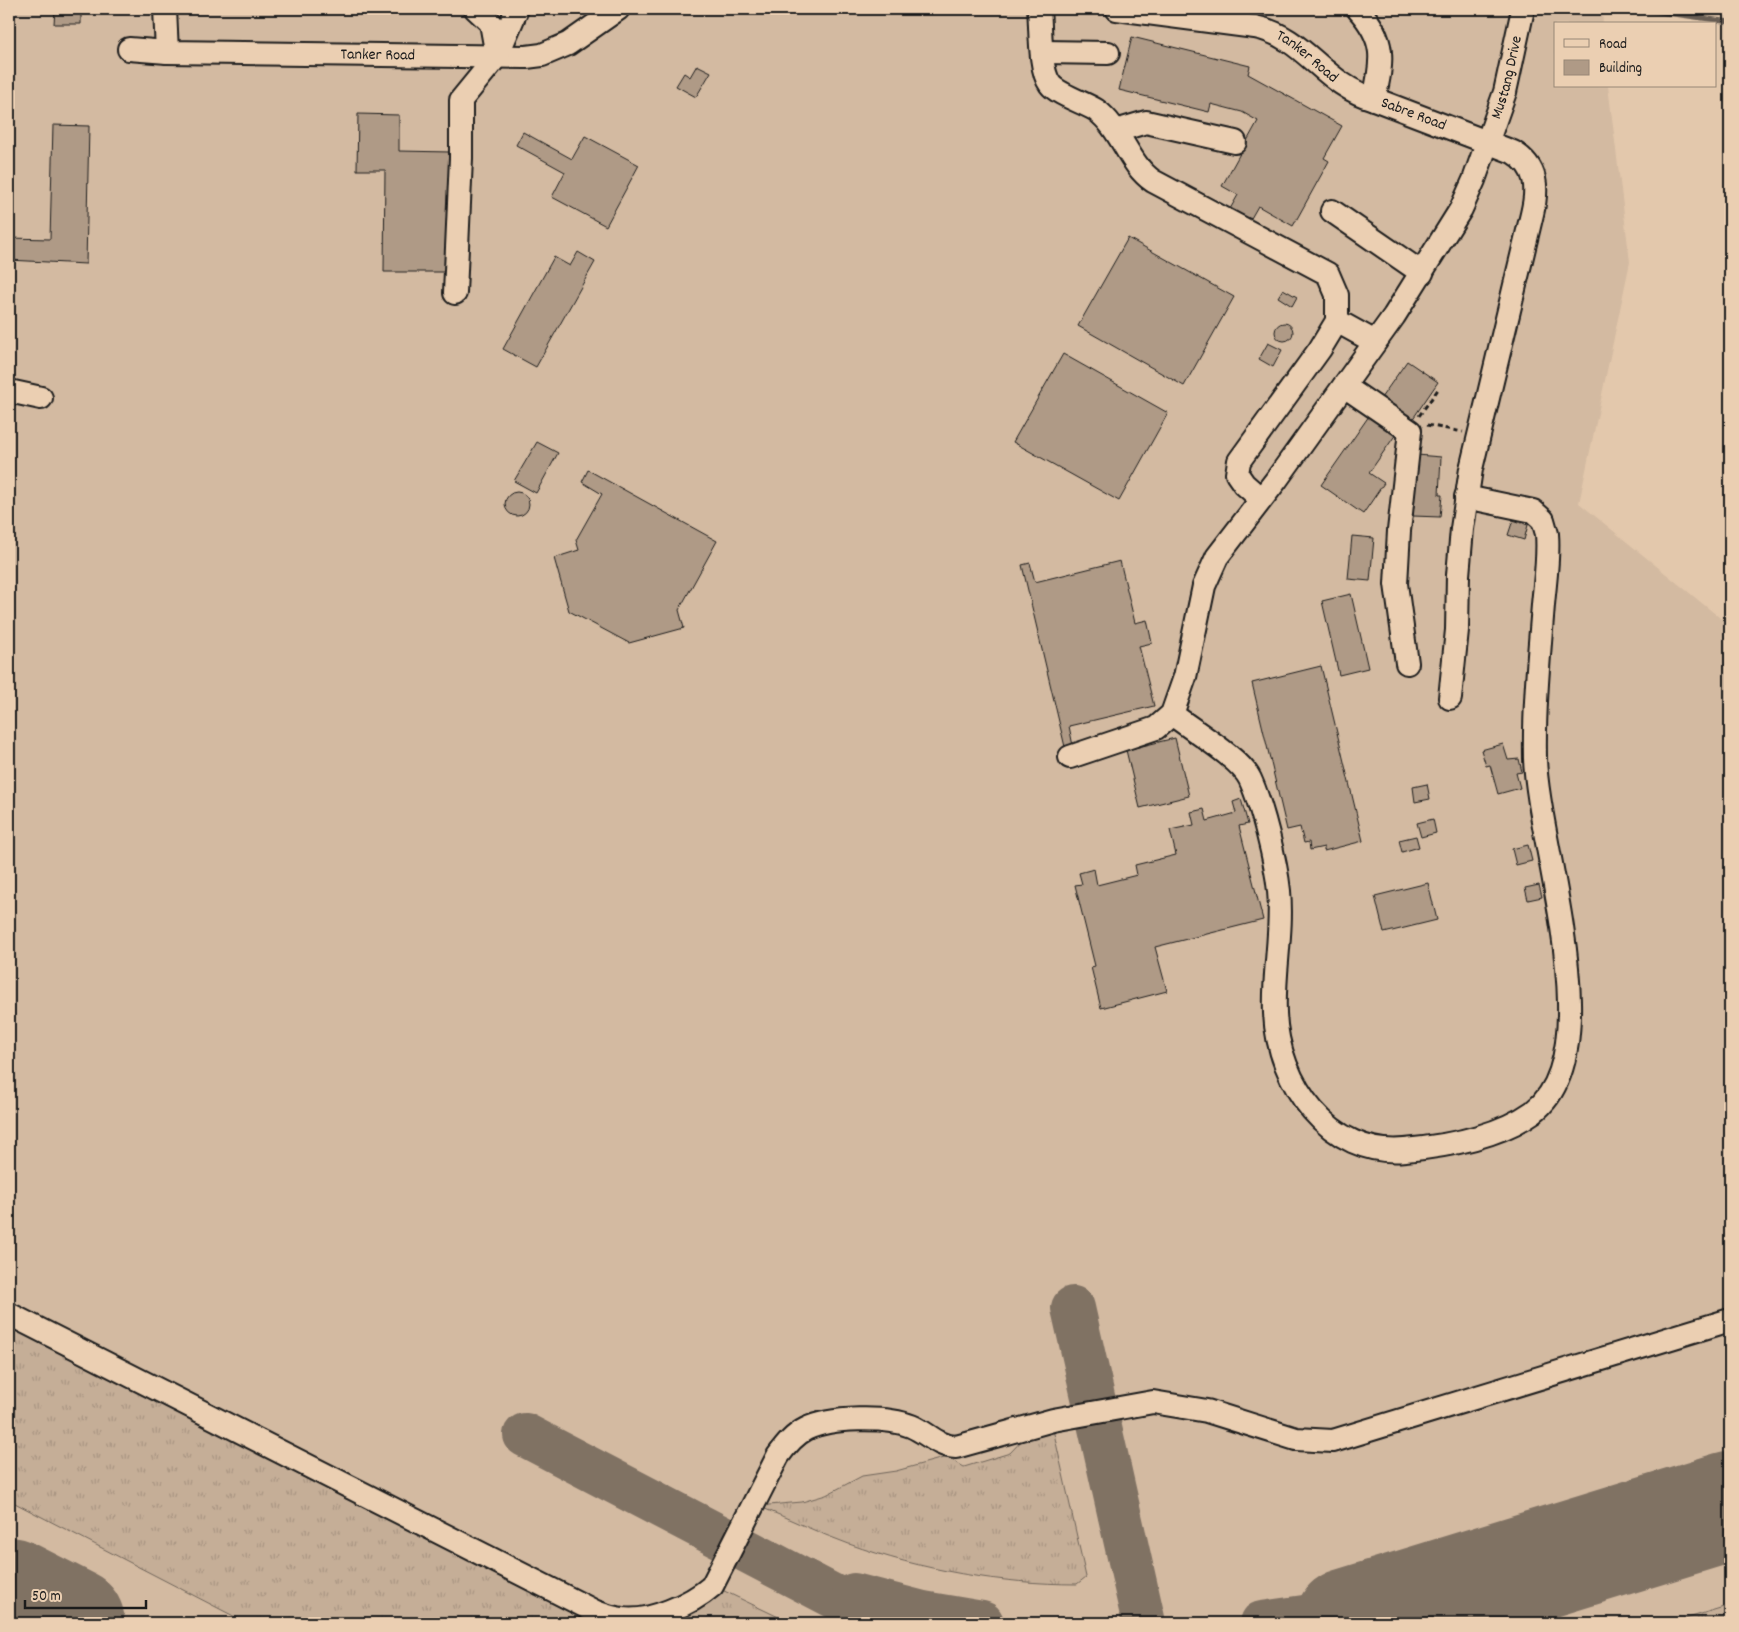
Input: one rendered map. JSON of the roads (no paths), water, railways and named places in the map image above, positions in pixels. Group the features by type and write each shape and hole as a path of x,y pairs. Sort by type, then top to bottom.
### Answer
{"street":[{"path":"165,9 167,52"},
{"path":"476,9 491,23 497,56"},
{"path":"455,292 461,158 460,100 497,56 517,9"},
{"name":"Tanker Road","path":"129,49 167,52 526,57 553,51 568,44 618,9"},
{"path":"1039,9 1044,71 1050,85 1097,111 1116,131 1143,174 1328,274 1337,295 1336,321 1320,349 1239,461 1236,474 1261,499"},
{"name":"Tanker Road","path":"1118,9 1255,27 1275,32 1299,48 1339,84 1374,99"},
{"name":"Sabre Road","path":"1358,9 1375,29 1380,43 1381,66 1374,99 1521,157 1532,170 1537,191 1466,497 1458,575 1458,630 1450,698"},
{"name":"Mustang Drive","path":"1172,714 1185,677 1204,586 1209,571 1217,557 1375,342 1422,273 1461,209 1488,143 1505,92 1523,9"},
{"path":"1043,52 1108,53"},
{"path":"1116,131 1146,122 1235,142"},
{"path":"1332,211 1422,273"},
{"path":"1336,321 1375,342"},
{"path":"1344,386 1410,431 1399,531 1396,584 1407,663"},
{"path":"9,391 41,398"},
{"path":"1070,757 1156,728 1172,714 1242,767 1255,791 1279,890 1275,1000 1277,1030 1284,1058 1294,1083 1320,1119 1351,1142 1373,1149 1396,1151 1430,1147 1477,1137 1506,1127 1533,1111 1543,1103 1557,1080 1564,1055 1568,1016 1561,915 1536,770 1536,695 1547,534 1543,520 1534,511 1466,497"},
{"path":"9,1314 596,1612 632,1620 668,1610 699,1595 712,1586 778,1456 793,1438 814,1426 858,1421 894,1420 913,1427 940,1444 956,1447 1053,1420 1153,1402 1213,1412 1296,1439 1333,1441 1730,1320"}],"waterway":[{"path":"1639,9 1730,22"}]}
